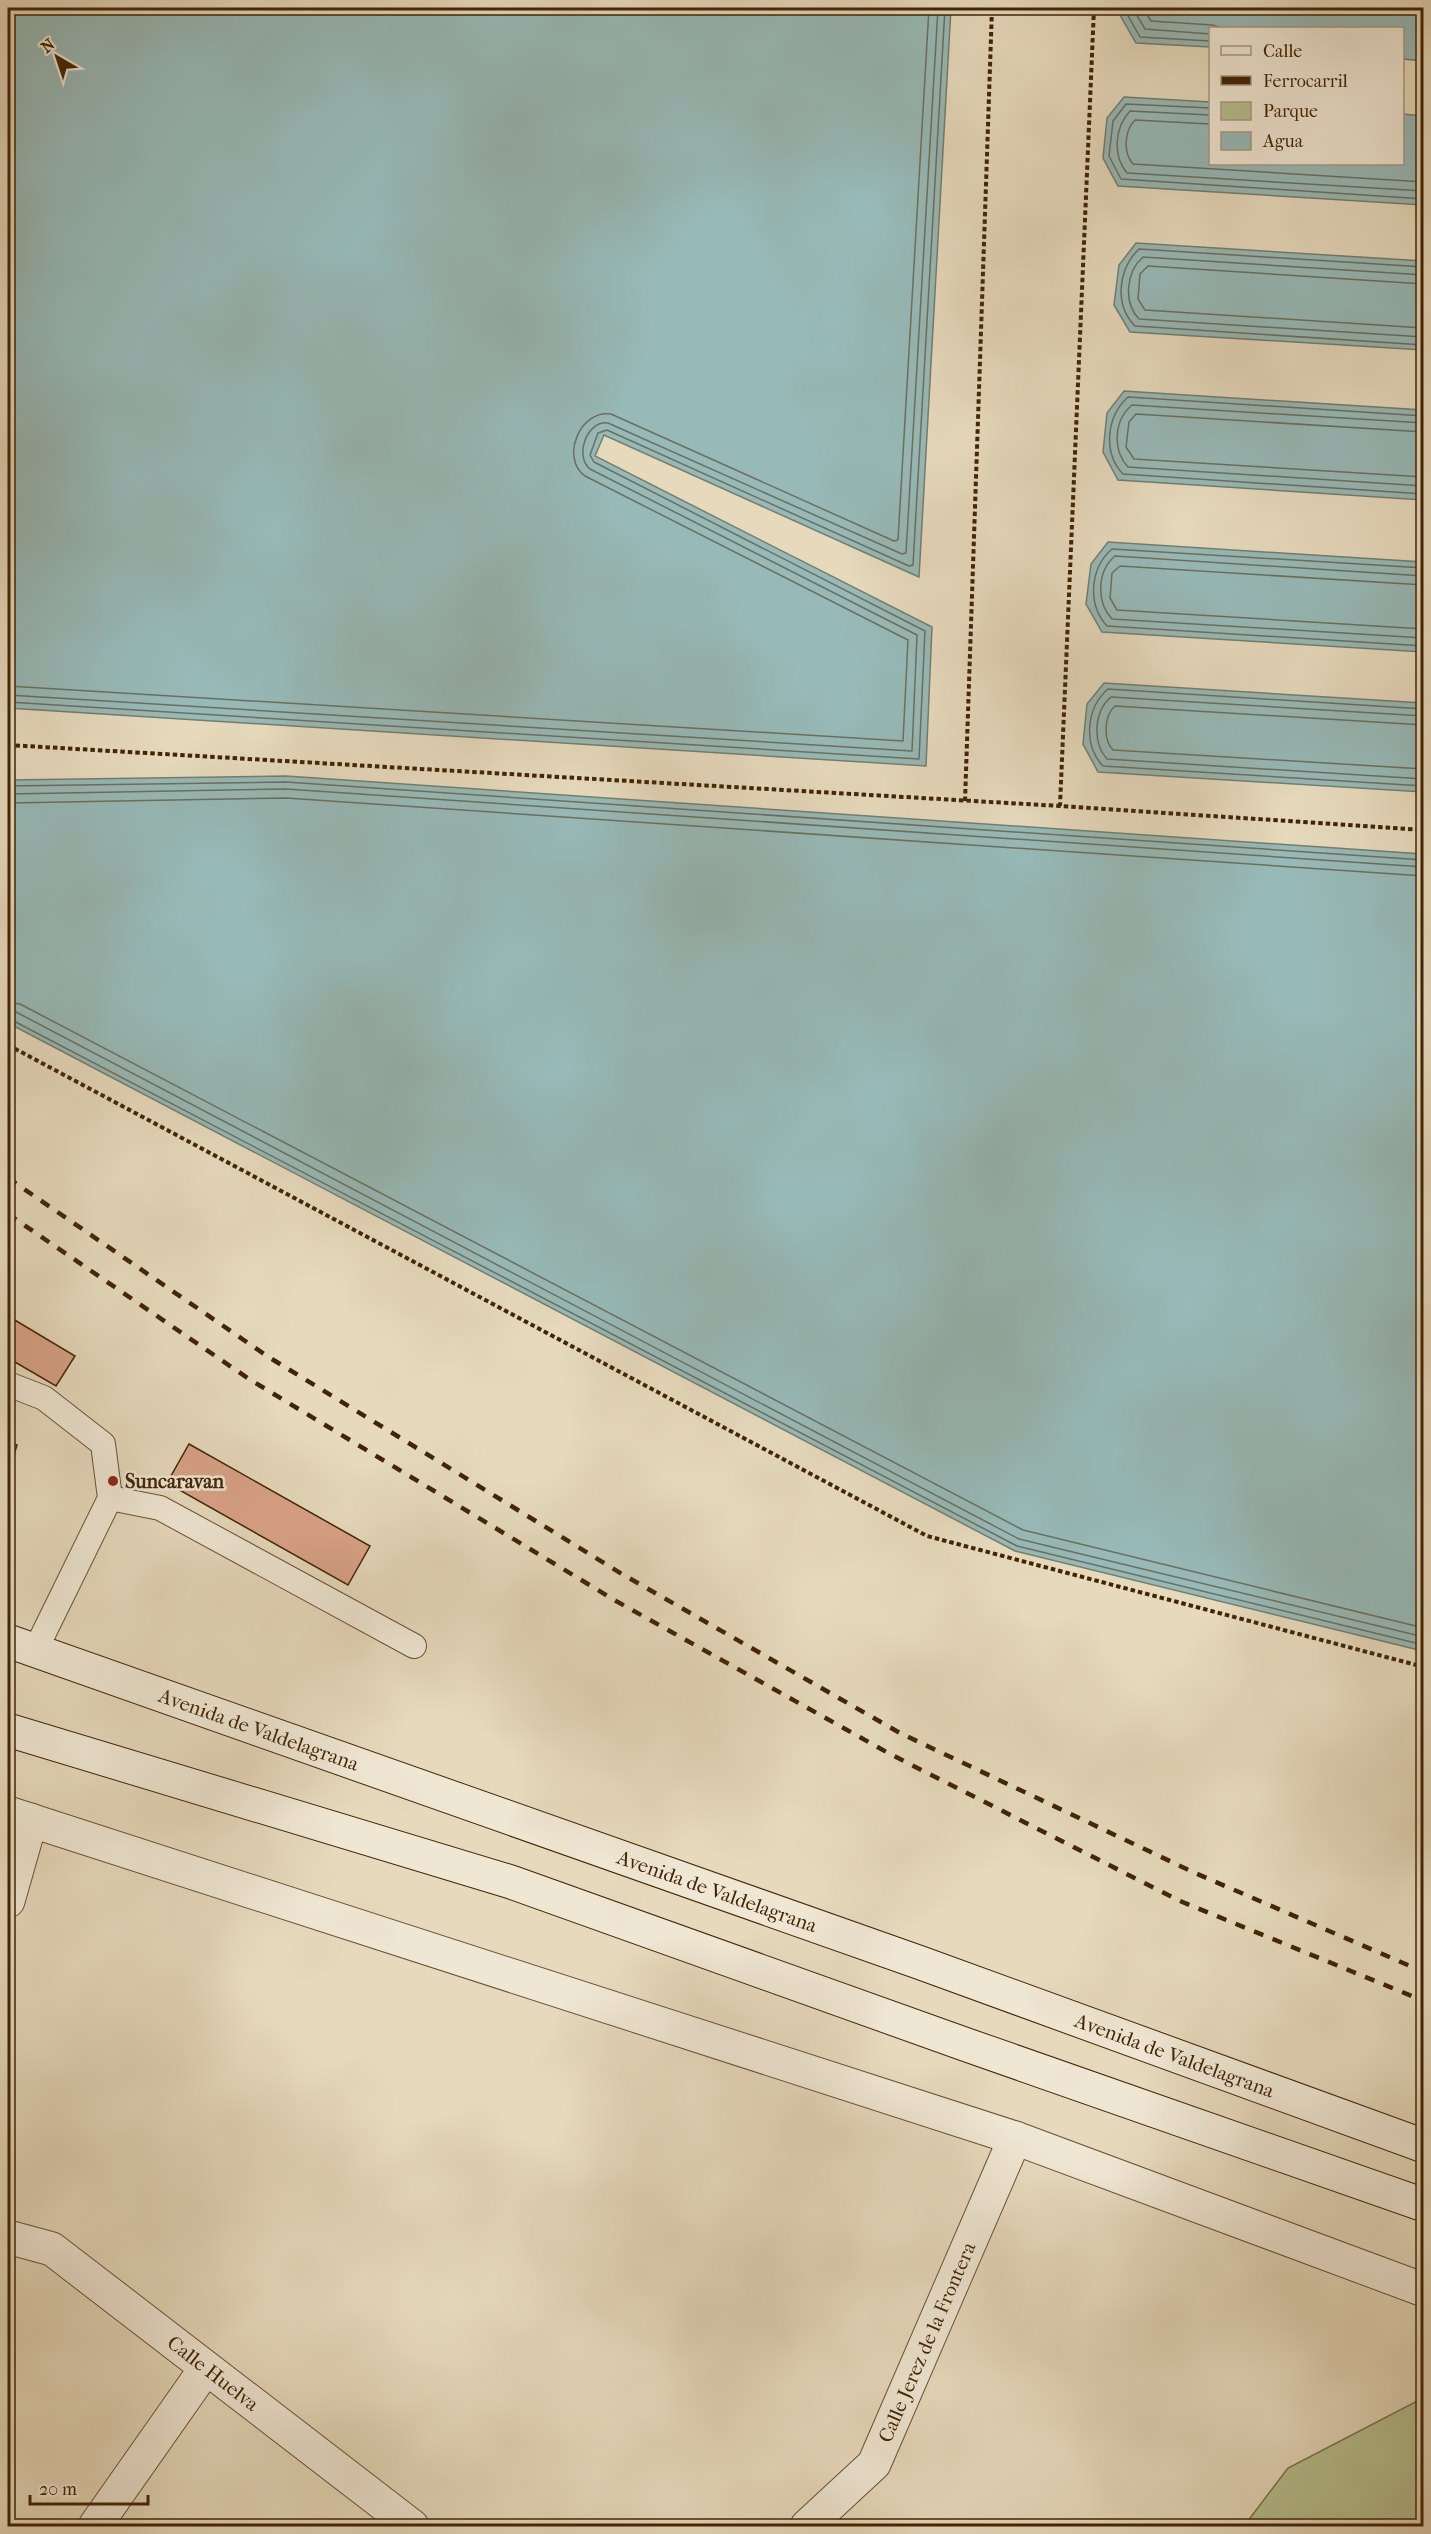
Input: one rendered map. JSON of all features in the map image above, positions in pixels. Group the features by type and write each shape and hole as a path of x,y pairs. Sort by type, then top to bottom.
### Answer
{"main road":[{"name":"Avenida de Valdelagrana","path":"21,1646 921,1963 1424,2146"},
{"path":"8,1730 511,1882 967,2046 1421,2205"},
{"path":"8,1901 19,1817 1015,2138 1424,2290"},
{"name":"Calle Jerez de la Frontera","path":"807,2526 874,2464 1015,2138"},
{"name":"Calle Huelva","path":"8,2237 52,2249 412,2526"},
{"path":"95,2526 206,2368"}],"lane":[{"path":"8,1384 44,1398 103,1444 110,1498 21,1646"},
{"path":"110,1498 160,1508 414,1646"}],"path":[{"path":"965,801 992,8"},
{"path":"1060,806 1094,8"},
{"path":"8,745 1060,806 1424,830"},
{"path":"8,1045 927,1536 1424,1667"}],"green space":[{"path":"1423,2398 1423,2526 1244,2526 1288,2468"}],"water":[{"path":"8,8 951,8 919,577 604,435 595,456 932,627 926,766 8,708"},
{"path":"1121,8 1423,8 1423,61 1404,59 1404,27 1209,27 1209,47 1136,43 1120,15"},
{"path":"1124,97 1209,102 1209,165 1404,165 1404,114 1423,116 1423,205 1118,186 1103,158 1107,118"},
{"path":"1136,243 1423,261 1423,350 1130,332 1114,305 1119,265"},
{"path":"1124,391 1423,410 1423,500 1118,480 1103,452 1107,413"},
{"path":"1108,542 1423,562 1423,652 1102,632 1086,604 1091,564"},
{"path":"1104,683 1423,703 1423,792 1098,772 1083,744 1087,704"},
{"path":"286,776 1423,854 1423,1651 1015,1551 8,1023 8,780"}],"building":[{"path":"8,1316 75,1356 56,1386 8,1358"},
{"path":"8,1442 17,1445 8,1475"},
{"path":"189,1444 370,1546 348,1585 167,1483"}],"railway":[{"path":"8,1178 267,1356 622,1574 900,1733 1195,1873 1424,1972"},
{"path":"8,1214 249,1379 616,1601 890,1754 1180,1901 1424,2001"}],"place":[{"name":"Suncaravan","path":"113,1481"}]}
